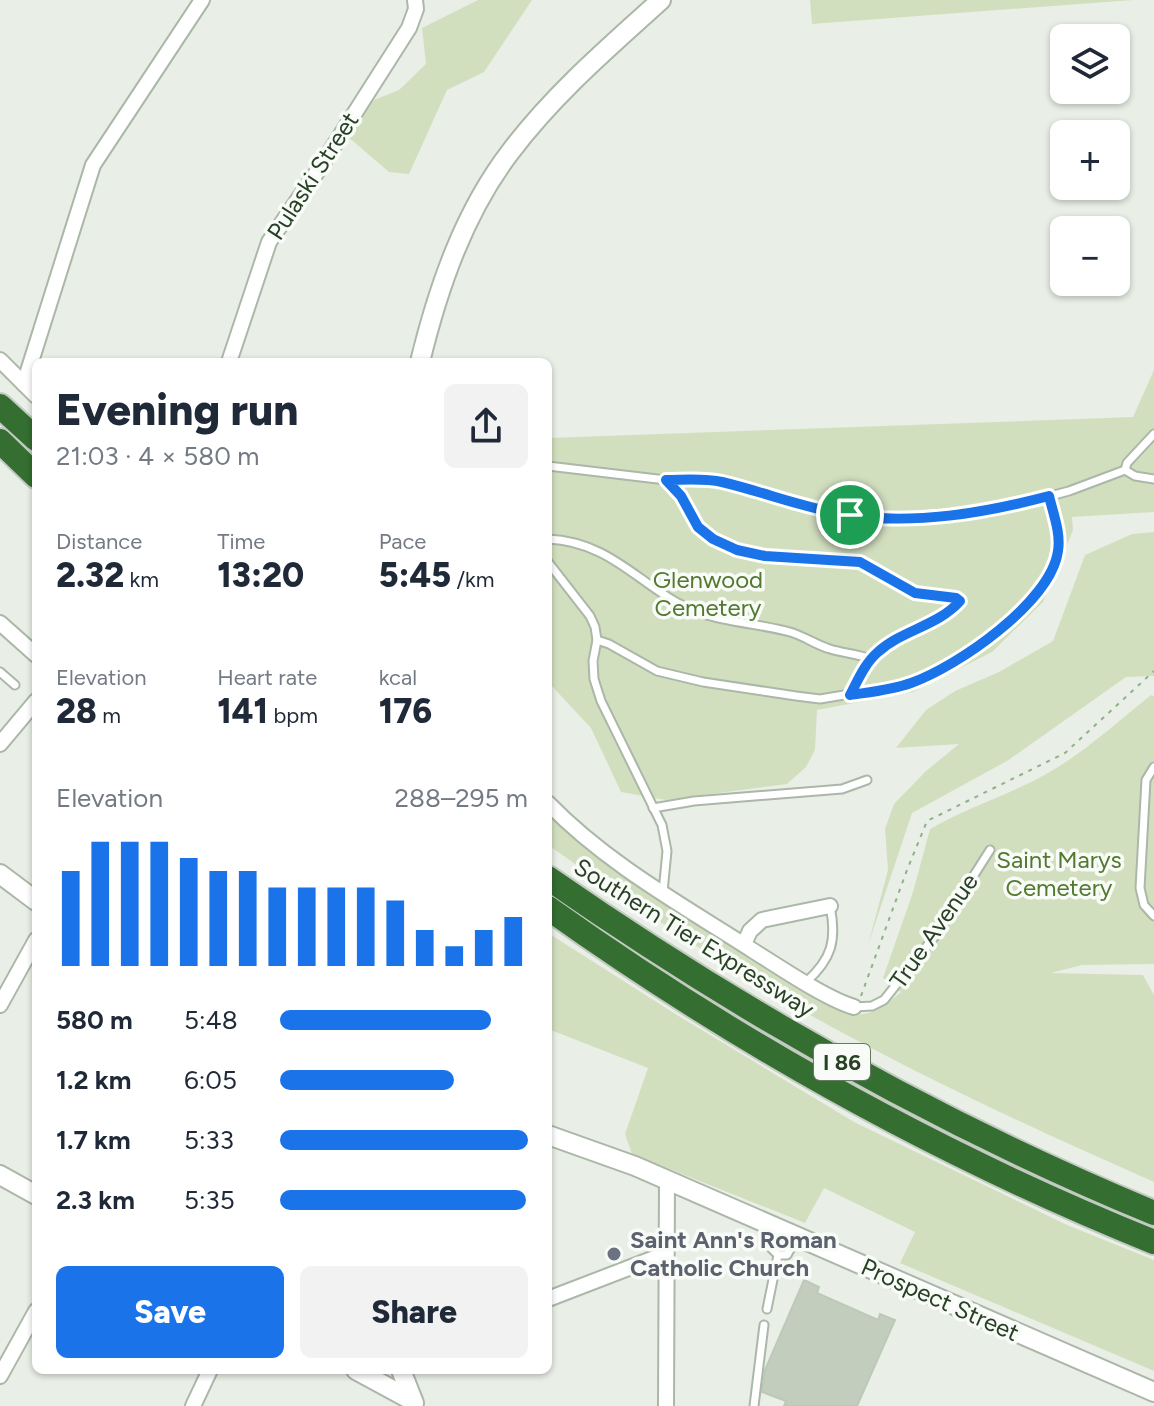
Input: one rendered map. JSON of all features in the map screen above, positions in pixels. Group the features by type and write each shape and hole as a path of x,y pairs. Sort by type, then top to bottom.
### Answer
{"highway":[{"path":"0,406 32,435"},
{"path":"0,441 32,472"},
{"name":"Southern Tier Expressway","path":"552,881 598,913 819,1051 1049,1169 1154,1213"},
{"name":"I 86","path":"552,911 649,977 816,1078 991,1170 1154,1242"}],"street":[{"path":"32,358 93,165 202,0"},
{"name":"Pulaski Street","path":"230,358 269,242 409,28 416,9 415,0"},
{"path":"421,358 450,261 484,192 510,152 553,101 661,0"},
{"path":"24,384 32,359"},
{"path":"0,360 32,392"},
{"path":"0,623 32,651"},
{"path":"0,744 32,706"},
{"path":"552,807 594,844 663,892 806,982 854,1007"},
{"path":"0,874 32,898"},
{"path":"744,944 750,931 762,920 830,906"},
{"path":"0,1005 32,947"},
{"name":"Prospect Street","path":"552,1137 667,1180 1154,1392"},
{"path":"0,1175 32,1193"},
{"path":"666,1406 667,1180"},
{"path":"552,1297 665,1254"},
{"path":"0,1376 32,1318"},
{"path":"193,1406 208,1374"},
{"path":"363,1374 414,1404"},
{"path":"403,1374 414,1404"}],"lane":[{"path":"1125,470 1127,463 1154,434"},
{"path":"552,466 666,480 718,481 793,504 850,515 921,518 976,513 1049,496 1125,470 1135,476 1154,479"},
{"path":"666,480 681,496 698,527 713,539 737,550 765,556 860,562 915,593 960,601 933,622 885,647 871,659 850,695"},
{"path":"597,640 657,671 703,682 820,699 910,684 965,656 995,635 1046,582 1058,552 1049,496"},
{"path":"552,539 591,548 620,562 698,612 789,632 827,649 871,659"},
{"path":"552,567 590,616 597,640 593,670 601,701 662,825 667,851 663,892"},
{"path":"0,672 15,685"},
{"path":"1154,767 1146,780 1140,888 1144,905 1154,916"},
{"path":"653,808 694,801 842,789 867,780"},
{"name":"True Avenue","path":"854,1007 872,1006 884,1000 938,932 990,850"},
{"path":"806,982 820,970 829,956 832,943 830,906"},
{"path":"773,1226 769,1246 778,1255 787,1255 797,1237"},
{"path":"767,1309 778,1255"},
{"path":"754,1406 764,1325"}],"path":[{"path":"854,1007 863,992 927,821 1065,753 1154,671"}],"green space":[{"path":"478,0 532,0 484,72 447,90 409,174 389,172 347,136 374,100 399,90 426,64 422,28"},
{"path":"810,0 1133,0 812,24"},
{"name":"Glenwood Cemetery","path":"1154,370 1154,512 1072,517 1073,530 1043,602 992,652 913,692 817,710 815,750 806,767 787,784 666,800 621,792 591,728 552,686 552,438 1133,417"},
{"path":"1154,532 1154,676 1126,677 1007,761 912,813 868,945 888,870 885,829 894,804 926,771 959,744 896,748 926,710 955,691 999,672 1053,641 1085,555 1132,534"},
{"name":"Saint Marys Cemetery","path":"1151,695 1154,696 1154,964 1082,965 1051,973 1143,975 1154,995 1154,1182 968,1097 832,1027 726,965 552,848 552,816 673,907 849,1014 864,1014 883,1006 901,992 883,978 913,892 930,829 1052,771"},
{"path":"552,936 854,1122 1067,1225 1154,1260 1154,1371 900,1263 915,1232 824,1188 805,1223 632,1154 625,1134 648,1068 552,1031"}],"building":[{"path":"804,1280 819,1287 817,1293 878,1320 880,1314 895,1320 857,1406 784,1406 786,1401 762,1392 765,1370"}],"place":[{"name":"Saint Ann's Roman Catholic Church","path":"614,1254"}],"route":[{"path":"666,480 718,481 793,504 850,515 921,518 990,512 1049,496 1058,552 1046,582 995,635 965,656 910,684 850,695 878,652 933,622 960,601 915,593 876,568 860,562 765,556 737,550 713,539 698,527 681,496 666,480"}]}
